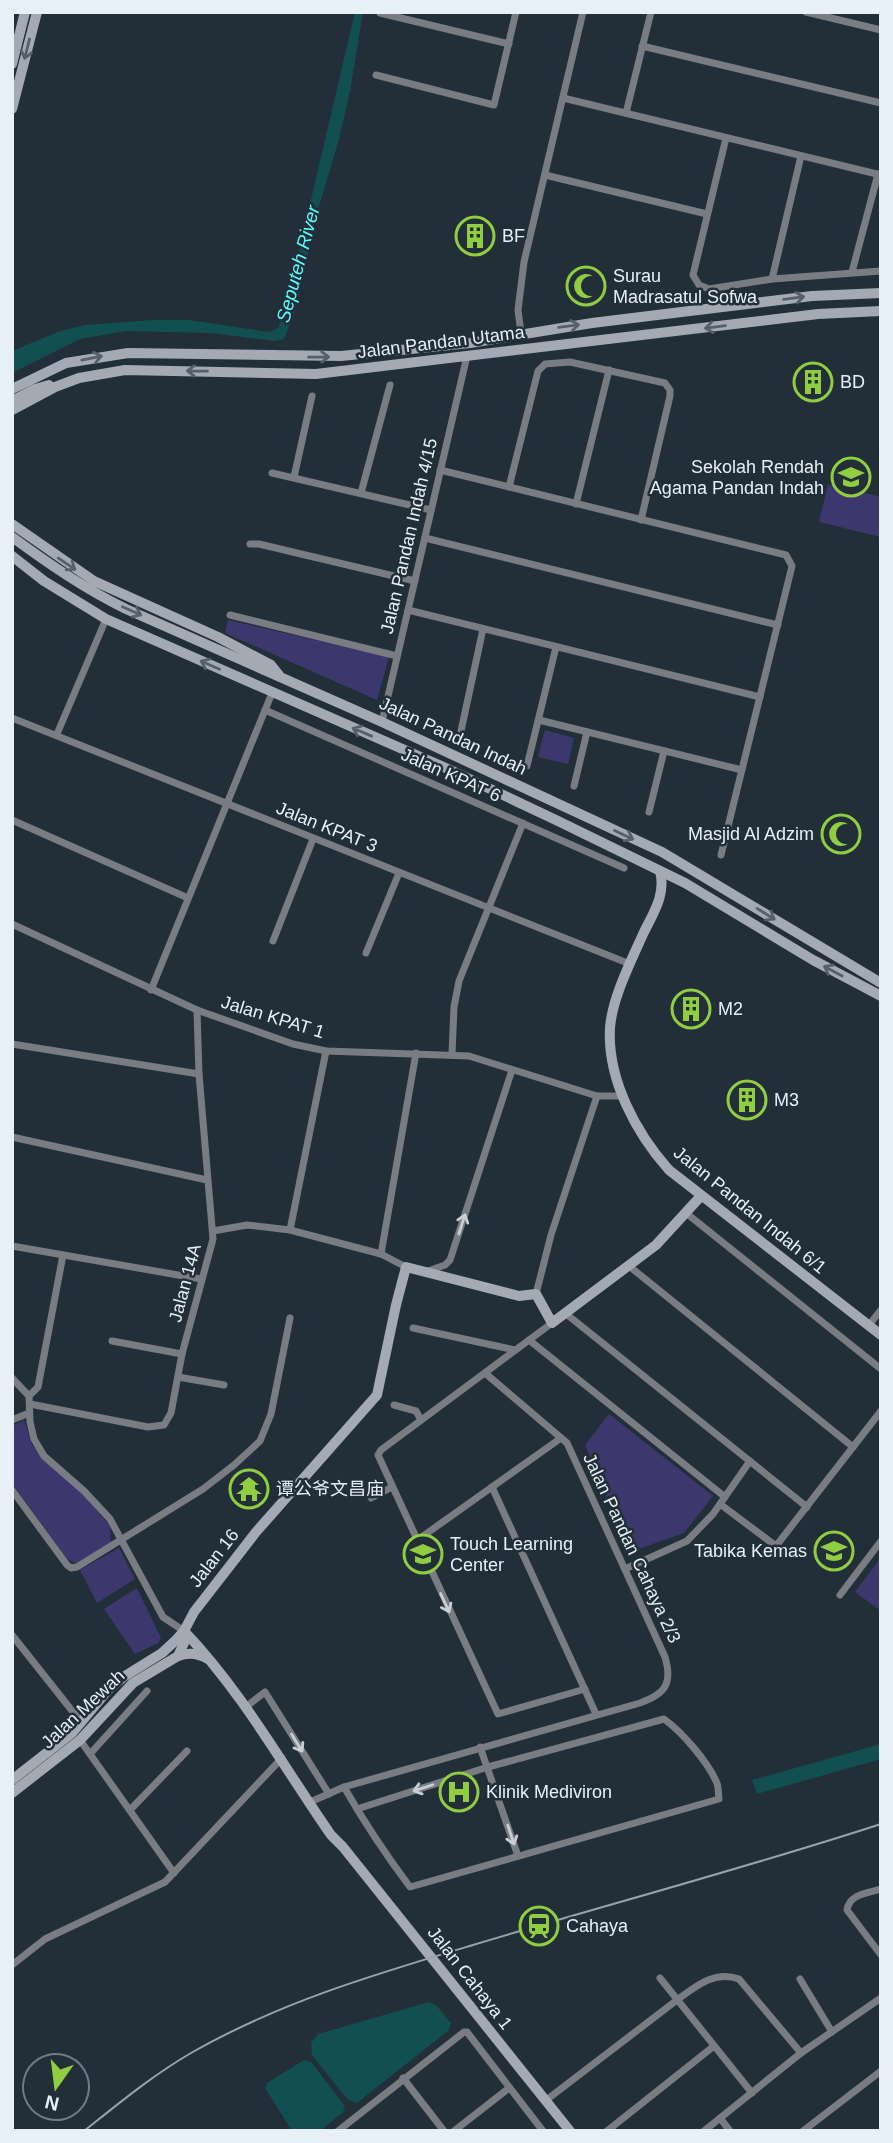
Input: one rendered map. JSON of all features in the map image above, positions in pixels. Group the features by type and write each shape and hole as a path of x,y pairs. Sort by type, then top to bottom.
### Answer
{"main road":[{"path":"12,64 25,12"},
{"path":"12,109 16,76 37,12"},
{"name":"Jalan Pandan Utama","path":"12,390 66,363 128,353 341,356 471,343 521,333 812,296 881,293"},
{"name":"Jalan Pandan Utama","path":"12,410 55,387 79,378 134,370 316,374 818,314 881,311"},
{"path":"471,343 474,349 479,351 534,344 553,346"},
{"path":"12,401 35,389 79,378"},
{"path":"12,382 28,381"},
{"name":"Jalan Pandan Indah","path":"12,524 94,581 218,637 271,665 281,678 662,852 881,983"},
{"path":"12,537 87,590 281,678"},
{"name":"Jalan Pandan Indah","path":"12,556 44,581 106,619 448,769 685,883 813,960 881,996"},
{"name":"Jalan Pandan Indah 6/1","path":"660,871 662,893 630,964 610,1028 614,1065 622,1096 652,1151 668,1170 881,1335"},
{"path":"662,893 671,886 685,883"},
{"path":"406,1267 519,1296 536,1294 552,1323 656,1245 700,1197"},
{"name":"Jalan 16","path":"184,1631 194,1612 256,1532 377,1395 406,1267"},
{"path":"178,1656 184,1643 184,1631"},
{"name":"Jalan Cahaya 1","path":"184,1631 212,1660 247,1706 331,1835 570,2131"},
{"name":"Jalan Mewah","path":"12,1780 72,1733 108,1690 162,1653 184,1631"},
{"path":"178,1656 196,1653 212,1660"},
{"name":"Jalan Mewah","path":"12,1793 80,1740 133,1684 178,1656"}],"street":[{"path":"376,75 494,105 516,12"},
{"path":"521,333 518,310 520,286 583,12"},
{"path":"626,113 650,12"},
{"path":"806,12 881,30"},
{"path":"380,13 509,44"},
{"path":"642,46 881,103"},
{"path":"563,98 879,174 852,272"},
{"path":"726,138 693,275 699,285 709,289 772,279 881,271"},
{"path":"772,279 801,156"},
{"path":"545,175 707,214"},
{"name":"Jalan Pandan Indah 4/15","path":"382,722 467,356"},
{"path":"509,487 538,371 545,364 570,362 665,383 670,390 670,396 641,520"},
{"path":"576,504 609,370"},
{"path":"361,493 390,385"},
{"path":"293,477 312,396"},
{"path":"440,470 786,555 792,566 721,855"},
{"path":"272,472 431,510"},
{"path":"425,538 778,625"},
{"path":"250,544 415,581"},
{"path":"408,610 760,697"},
{"path":"230,615 397,656"},
{"path":"57,734 106,619"},
{"path":"461,731 483,629"},
{"path":"527,765 556,647"},
{"path":"150,990 272,693"},
{"name":"Jalan KPAT 6","path":"265,710 624,868"},
{"name":"Jalan KPAT 3","path":"12,718 630,964"},
{"path":"539,720 742,770"},
{"path":"574,786 587,732"},
{"path":"649,812 664,751"},
{"path":"12,820 188,898"},
{"path":"452,1054 454,1007 459,981 523,824"},
{"path":"273,941 313,839"},
{"path":"366,953 398,873"},
{"name":"Jalan KPAT 1","path":"12,924 150,990 197,1010 293,1044 326,1051 469,1056 597,1096 622,1096"},
{"name":"Jalan 14A","path":"30,1400 148,1427 164,1425 171,1413 182,1354 212,1245 213,1231 206,1180 197,1010"},
{"path":"12,1044 199,1074"},
{"path":"290,1230 326,1051"},
{"path":"382,1254 416,1053"},
{"path":"424,1272 445,1265 450,1260 512,1070"},
{"path":"536,1294 551,1235 597,1096"},
{"path":"12,1138 206,1180"},
{"path":"686,1213 881,1369"},
{"path":"213,1231 247,1225 290,1230 382,1254 406,1267"},
{"path":"12,1247 201,1279"},
{"path":"64,1255 38,1387 30,1400 29,1413 34,1439 44,1455 110,1519 163,1617 184,1631"},
{"path":"629,1266 853,1447"},
{"path":"869,1325 881,1310"},
{"path":"565,1313 807,1507"},
{"path":"12,1490 71,1568 123,1541 219,1478 260,1441 271,1413 290,1318"},
{"path":"552,1323 378,1455 498,1714 585,1689"},
{"path":"413,1328 515,1350"},
{"path":"529,1340 776,1546 881,1411"},
{"path":"112,1342 182,1354"},
{"name":"Jalan Pandan Cahaya 2/3","path":"485,1373 567,1443 665,1657 668,1668 664,1690 657,1697 596,1714"},
{"path":"178,1377 224,1385"},
{"path":"12,1378 30,1400"},
{"path":"394,1405 416,1411 421,1420"},
{"path":"12,1420 29,1413"},
{"path":"416,1541 561,1438"},
{"path":"625,1569 687,1541 722,1500 750,1461"},
{"path":"371,1498 392,1487"},
{"path":"312,1802 344,1787 596,1714 492,1487"},
{"path":"840,1595 881,1541"},
{"path":"12,1635 81,1722"},
{"path":"90,1754 147,1691"},
{"path":"247,1706 265,1692 329,1794"},
{"path":"344,1787 357,1809 410,1887 719,1798 718,1783 675,1727 664,1719 488,1767 357,1809"},
{"path":"80,1740 174,1873"},
{"path":"480,1747 518,1856"},
{"path":"130,1810 187,1751"},
{"path":"12,1965 45,1939 161,1885 283,1760"},
{"path":"881,1889 853,1898 848,1903 847,1910 881,1955"},
{"path":"545,2101 698,1984 712,1978 727,1976 739,1979 802,2053"},
{"path":"660,1979 752,2092"},
{"path":"800,1979 832,2032"},
{"path":"704,2131 802,2053 881,1998"},
{"path":"338,2131 403,2078 467,2032 543,2131"},
{"path":"607,2131 714,2046"},
{"path":"803,2131 881,2071"},
{"path":"403,2078 444,2131"},
{"path":"454,2131 509,2088"},
{"path":"720,2118 730,2131"}],"shaded area":[{"path":"828,484 881,497 881,537 819,522"},
{"path":"228,620 389,657 377,700 225,633"},
{"path":"545,730 574,738 568,764 538,757"},
{"path":"609,1414 713,1496 684,1533 630,1552 585,1445"},
{"path":"24,1420 32,1445 87,1499 110,1526 111,1543 77,1564 66,1558 12,1483 12,1426"},
{"path":"119,1548 135,1579 97,1603 80,1570"},
{"path":"879,1560 881,1561 881,1611 855,1592"},
{"path":"137,1588 161,1638 158,1643 135,1654 104,1609"}],"water":[{"name":"Seputeh River","path":"355,12 363,12 350,91 293,316 284,339 274,341 211,333 126,331 80,339 12,373 12,351 60,331 85,325 189,320 270,332 278,328 284,315"},
{"path":"881,1744 881,1759 757,1794 752,1780"},
{"path":"429,2002 436,2005 451,2023 449,2030 357,2103 348,2100 312,2055 311,2043 318,2034"},
{"path":"304,2060 311,2062 345,2106 343,2112 320,2131 292,2131 265,2088 267,2083"}],"tram line":[{"path":"84,2131 149,2080 191,2053 294,2004 401,1967 881,1824"}],"place":[{"name":"BF","path":"475,236"},
{"name":"Surau Madrasatul Sofwa","path":"586,286"},
{"name":"BD","path":"813,382"},
{"name":"Sekolah Rendah Agama Pandan Indah","path":"851,477"},
{"name":"Masjid Al Adzim","path":"841,834"},
{"name":"M2","path":"691,1009"},
{"name":"M3","path":"747,1100"},
{"name":"谭公爷文昌庙","path":"249,1489"},
{"name":"Tabika Kemas","path":"834,1551"},
{"name":"Touch Learning Center","path":"423,1554"},
{"name":"Klinik Mediviron","path":"459,1792"},
{"name":"Cahaya","path":"539,1926"}]}
